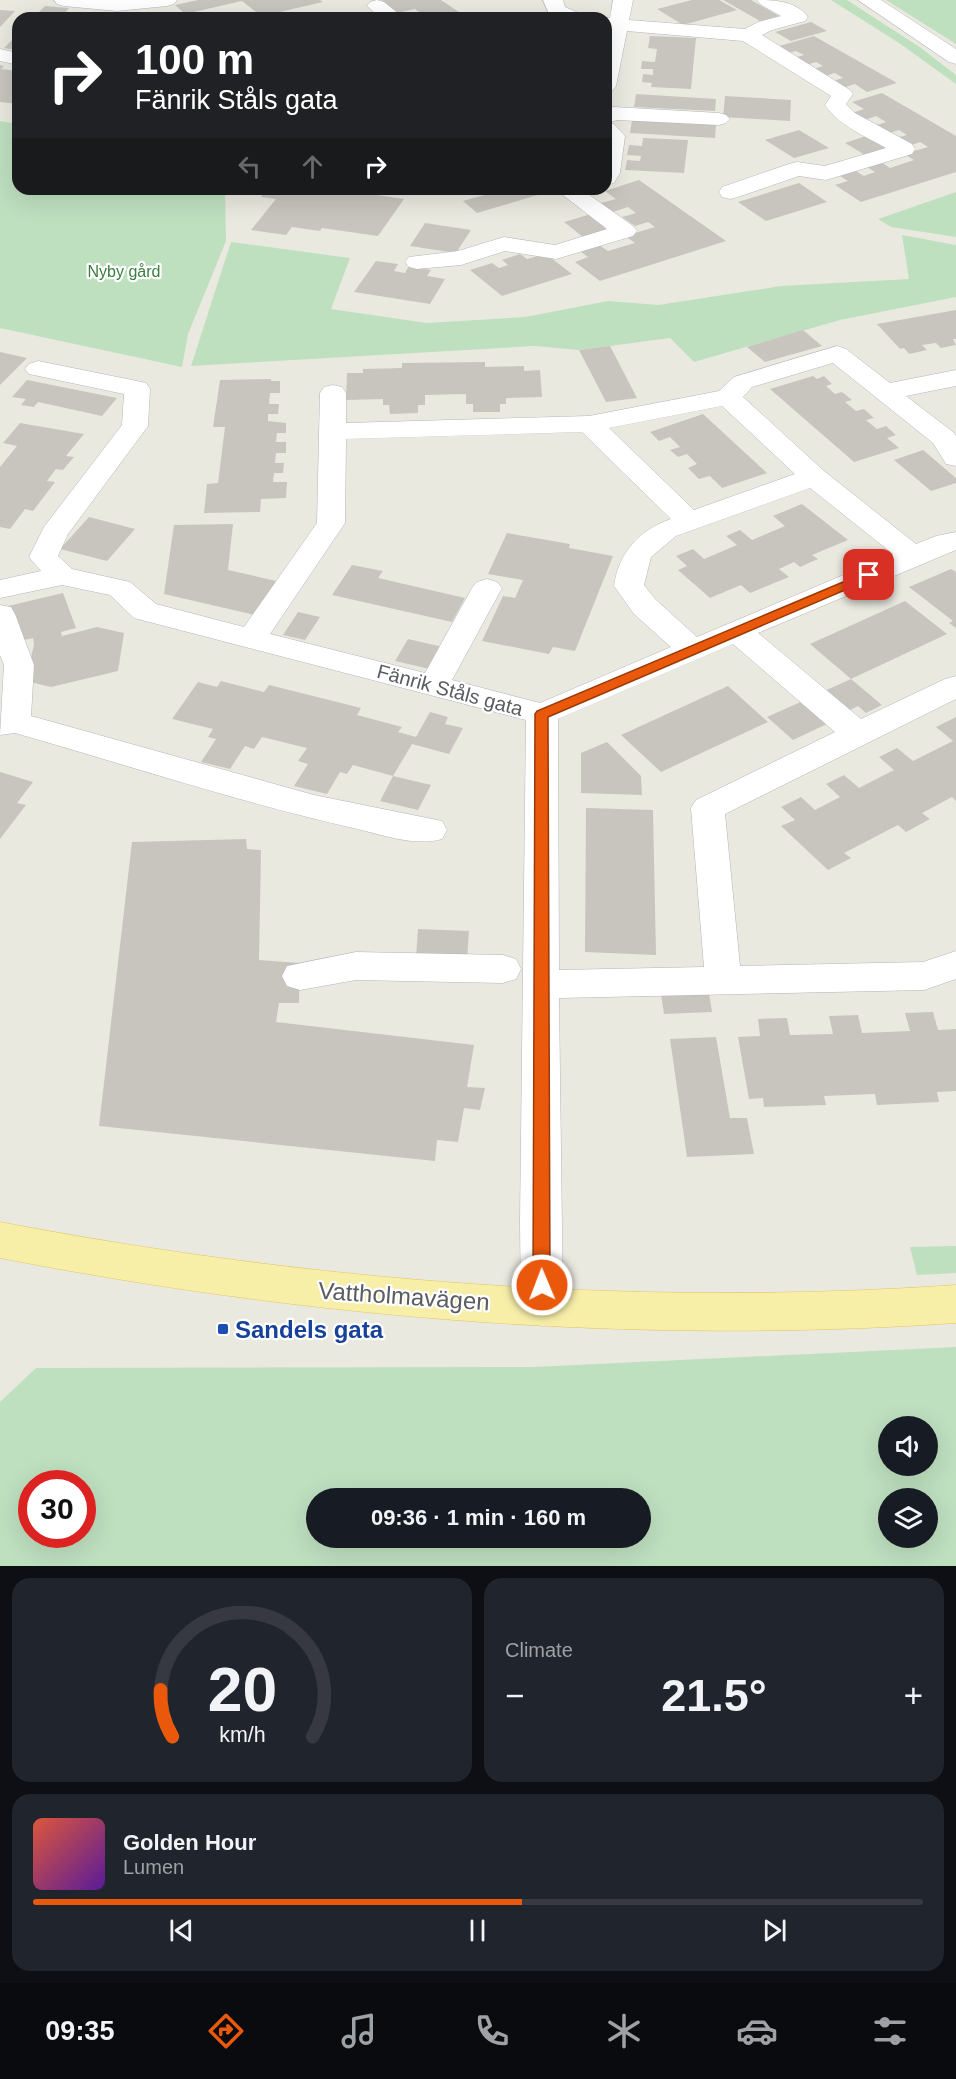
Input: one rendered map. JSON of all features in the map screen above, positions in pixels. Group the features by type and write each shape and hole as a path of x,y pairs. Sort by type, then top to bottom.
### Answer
{"main road":[{"name":"Vattholmavägen","path":"0,1240 139,1268 313,1289 542,1307 818,1312 956,1304"}],"street":[{"path":"66,0 117,5 166,3"},
{"path":"553,0 556,10 560,12"},
{"path":"623,0 612,25 748,35 843,94 835,105 848,117 903,149 826,173 797,169 730,192"},
{"path":"748,35 765,26 798,17 767,0"},
{"path":"868,0 956,58"},
{"path":"377,6 386,12"},
{"path":"612,114 719,119"},
{"path":"612,134 614,136 612,151"},
{"path":"417,262 461,258 504,244 556,252 624,231 580,195"},
{"path":"332,430 589,424 728,397 743,382 837,354 952,444"},
{"path":"38,369 137,389 135,426 54,533 43,557 62,576"},
{"path":"885,392 956,378"},
{"path":"251,639 331,523 333,393"},
{"path":"728,397 814,477 913,556"},
{"path":"589,424 690,522"},
{"path":"693,650 645,607 629,586 631,563 651,540 666,530 814,477"},
{"name":"Fänrik Ståls gata","path":"0,590 62,576 120,588 145,611 542,714 946,542 956,542"},
{"path":"433,686 487,588"},
{"path":"0,614 19,665 9,681 7,723 314,807 394,825 430,830"},
{"path":"737,631 858,734"},
{"path":"723,980 708,808 956,686"},
{"path":"542,714 542,1307"},
{"path":"541,984 924,976 956,965"},
{"path":"300,976 356,966 503,969"}],"green space":[{"path":"831,0 847,0 921,48 956,75 956,84 899,43"},
{"path":"886,0 956,0 956,44"},
{"name":"Nyby gård","path":"0,121 12,123 12,195 225,195 226,241 188,334 182,367 0,328"},
{"path":"956,192 956,237 891,227 878,219"},
{"path":"902,235 956,245 956,297 840,320 694,362 670,338 579,350 534,346 191,366 231,242 350,258 331,309 427,323 525,317 608,301 658,305 781,286 909,279"},
{"path":"956,1246 956,1273 917,1275 910,1247"},
{"path":"956,1347 956,1566 0,1566 0,1402 36,1368 533,1367"}],"building":[{"path":"198,0 320,0 323,2 279,12 256,12 242,1 194,12 183,12 175,5"},
{"path":"441,0 459,12 419,12 415,9 396,12 380,1"},
{"path":"692,0 719,0 737,10 683,25 657,9"},
{"path":"723,0 751,0 779,16 760,21"},
{"path":"45,6 69,8 65,12 39,12"},
{"path":"0,10 15,11 12,12 0,27"},
{"path":"811,22 827,31 791,41 775,32"},
{"path":"650,36 696,38 691,89 651,87 652,83 642,82 643,74 653,75 653,69 641,69 642,61 655,62 657,49 648,48"},
{"path":"814,36 897,83 867,92 855,84 843,88 832,81 843,78 840,76 835,73 825,76 813,69 823,66 816,62 806,65 794,58 804,55 796,51 787,53 776,47"},
{"path":"12,40 12,49 4,48"},
{"path":"0,65 4,66 1,69 12,70 12,103 0,102"},
{"path":"882,93 956,136 956,172 861,202 835,185 848,181 840,176 856,171 864,176 875,172 867,167 881,162 890,168 914,160 904,154 928,147 920,142 909,146 895,138 907,135 899,130 887,134 874,126 886,122 876,116 865,120 852,113 864,109 852,102"},
{"path":"636,94 716,99 715,111 634,107"},
{"path":"725,96 791,100 790,121 723,117"},
{"path":"632,120 716,125 715,138 630,133"},
{"path":"799,130 829,148 794,158 765,140"},
{"path":"869,135 889,148 865,155 845,143"},
{"path":"643,138 688,140 684,173 625,170 627,160 640,161 641,156 627,155 629,145 642,146"},
{"path":"639,180 726,241 600,281 575,262 588,257 580,251 599,245 608,251 635,243 625,236 655,227 648,222 635,226 622,217 636,213 628,207 613,212 601,203 616,199 610,195 612,189"},
{"path":"799,183 827,202 766,221 738,202"},
{"path":"262,195 376,195 404,199 378,236 322,228 320,231 292,227 286,235 251,230 276,199 261,197"},
{"path":"484,195 538,195 477,213 463,201"},
{"path":"591,214 612,228 583,237 564,222"},
{"path":"425,223 471,230 456,253 410,246"},
{"path":"520,254 527,259 546,254 572,274 502,296 470,270 492,263 499,268 508,265 502,260"},
{"path":"376,261 398,264 394,271 405,273 409,266 431,270 427,276 445,279 430,304 354,292"},
{"path":"956,310 956,339 953,339 956,345 941,348 936,343 922,345 927,350 909,354 904,348 900,349 877,324"},
{"path":"803,330 822,346 765,362 747,347"},
{"path":"610,346 637,398 606,402 579,350"},
{"path":"0,352 27,358 0,385"},
{"path":"485,362 485,367 524,366 524,371 540,370 542,397 506,398 506,404 500,404 500,412 473,412 473,404 466,404 466,394 425,395 425,405 418,405 418,413 390,414 389,405 383,405 383,399 346,400 347,373 363,373 363,369 402,368 402,363"},
{"path":"813,376 817,379 824,376 832,384 826,386 835,394 842,392 852,400 845,402 856,411 864,409 874,418 866,420 877,429 886,426 896,435 887,438 899,448 854,462 770,389"},
{"path":"271,379 271,381 280,381 280,393 270,393 269,404 279,404 278,414 268,414 268,421 286,423 286,433 277,433 276,442 286,442 286,453 276,453 275,463 284,463 283,473 274,473 273,482 287,482 286,498 261,499 260,512 204,513 207,484 218,483 225,427 213,427 220,380"},
{"path":"27,380 117,398 102,416 38,402 34,407 21,405 26,399 12,397"},
{"path":"703,414 767,473 722,488 710,476 699,479 688,468 697,464 687,454 678,457 670,450 680,447 670,437 659,441 650,432"},
{"path":"20,423 84,434 66,456 74,457 63,470 56,469 47,481 55,482 33,511 25,509 10,529 0,527 0,467 17,446 3,443"},
{"path":"923,450 956,478 956,483 931,491 894,460"},
{"path":"802,504 848,540 812,555 818,559 800,567 794,562 779,569 789,577 750,593 741,585 710,598 678,570 687,566 676,556 693,549 704,559 737,545 726,536 740,530 752,540 785,526 773,516"},
{"path":"89,517 135,529 107,561 60,549"},
{"path":"233,524 228,570 281,582 259,616 164,594 174,525"},
{"path":"507,533 570,544 569,548 613,556 575,651 553,647 549,654 482,641 503,596 515,598 523,580 488,574"},
{"path":"352,565 383,571 378,578 465,598 452,622 332,595"},
{"path":"951,569 956,572 956,628 949,623 953,621 909,587"},
{"path":"63,593 76,628 61,632 62,636 97,627 124,633 118,671 51,687 26,681 34,644 33,638 20,641 8,606"},
{"path":"905,601 947,634 851,679 810,644"},
{"path":"298,612 320,617 305,640 283,635"},
{"path":"408,639 443,647 430,669 395,661"},
{"path":"851,679 882,705 866,713 858,706 846,712 822,692"},
{"path":"221,681 264,692 269,685 361,708 357,715 402,727 398,732 416,737 430,712 448,717 445,724 463,728 449,754 412,744 393,776 353,765 347,774 340,772 327,794 294,786 308,764 298,761 307,748 262,737 254,749 245,746 230,769 201,762 216,739 208,737 213,729 172,719 198,682 217,687"},
{"path":"728,686 768,722 661,772 621,735"},
{"path":"805,700 831,722 793,740 767,717"},
{"path":"956,717 956,801 952,797 922,813 930,819 906,832 898,825 844,853 851,858 828,870 781,826 795,820 781,807 801,797 815,810 840,797 826,784 844,775 859,788 894,770 879,757 897,748 913,761 953,741 936,727"},
{"path":"607,742 641,776 642,795 581,793 581,753"},
{"path":"0,772 33,782 17,803 26,805 0,839"},
{"path":"393,776 431,785 418,810 380,801"},
{"path":"586,808 653,810 656,955 585,952"},
{"path":"246,839 247,849 261,850 259,960 300,963 299,1003 279,1003 276,1022 474,1045 467,1087 485,1088 480,1110 464,1108 458,1142 437,1140 435,1161 99,1126 132,842"},
{"path":"418,929 469,931 467,959 416,957"},
{"path":"709,993 712,1012 664,1014 661,994"},
{"path":"933,1012 938,1030 956,1029 956,1091 937,1092 939,1102 877,1105 875,1094 824,1096 826,1105 764,1107 763,1098 749,1099 738,1037 760,1036 758,1019 787,1018 790,1035 833,1034 829,1016 858,1015 862,1033 910,1031 905,1013"},
{"path":"716,1037 730,1118 747,1118 754,1154 687,1157 670,1039"}],"place":[{"name":"Sandels gata","path":"223,1329"}],"route":[{"path":"542,1285 540,1221 542,714 869,575"}]}
